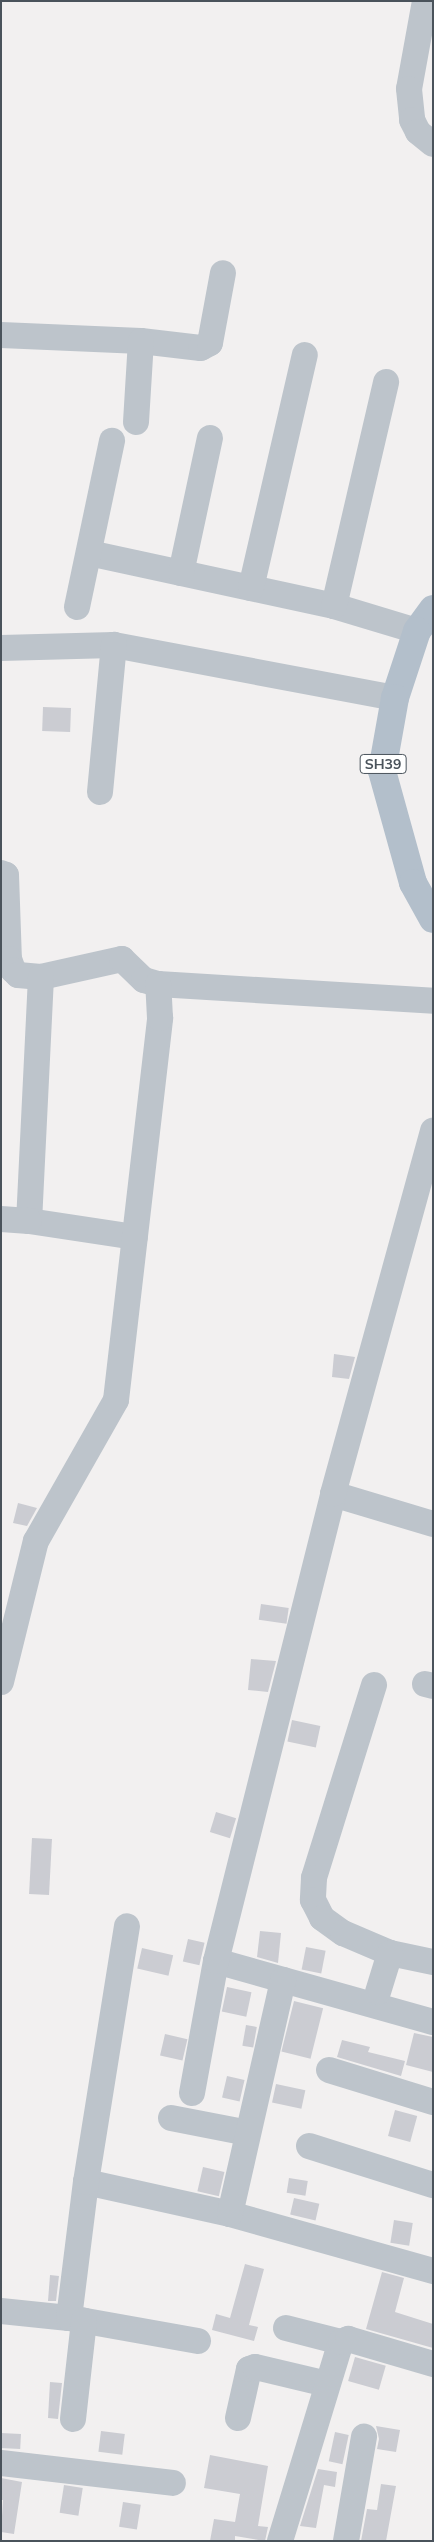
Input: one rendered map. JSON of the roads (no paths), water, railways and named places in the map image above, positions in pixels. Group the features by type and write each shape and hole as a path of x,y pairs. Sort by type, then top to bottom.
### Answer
{"main road":[{"name":"SH39","path":"433,609 417,631 394,698 382,771 413,883 433,919"}],"street":[{"path":"425,1 409,89 412,120 418,132 433,144"},
{"path":"1,334 141,341 201,348 210,343 223,273"},
{"path":"136,422 141,341"},
{"path":"251,588 305,355"},
{"path":"334,606 386,382"},
{"path":"181,574 210,438"},
{"path":"77,607 112,441"},
{"path":"89,553 334,606 417,631"},
{"path":"1,648 114,645 394,698"},
{"path":"100,792 114,645"},
{"path":"1,872 6,875 9,959 13,970 18,975 27,978 41,977 122,959 131,965 144,980 158,984 433,1001"},
{"path":"29,1221 41,977"},
{"path":"1,1682 36,1541 116,1400 160,1018 158,984"},
{"path":"192,2093 216,1962 333,1494 433,1131"},
{"path":"1,1219 29,1221 135,1237"},
{"path":"333,1494 433,1524"},
{"path":"374,1685 314,1878 313,1900 322,1918 343,1932 390,1953 433,1962"},
{"path":"73,2419 76,2319 86,2182 127,1926"},
{"path":"378,1992 390,1953"},
{"path":"216,1962 433,2022"},
{"path":"230,2214 283,1980"},
{"path":"329,2070 433,2102"},
{"path":"171,2118 248,2134"},
{"path":"309,2146 433,2184"},
{"path":"86,2182 230,2214 433,2271"},
{"path":"1,2311 76,2319 198,2341"},
{"path":"286,2328 341,2342 348,2339 433,2364"},
{"path":"280,2541 341,2342"},
{"path":"238,2418 249,2369 255,2367 327,2384"},
{"path":"346,2541 364,2437"},
{"path":"1,2463 173,2483"}]}
